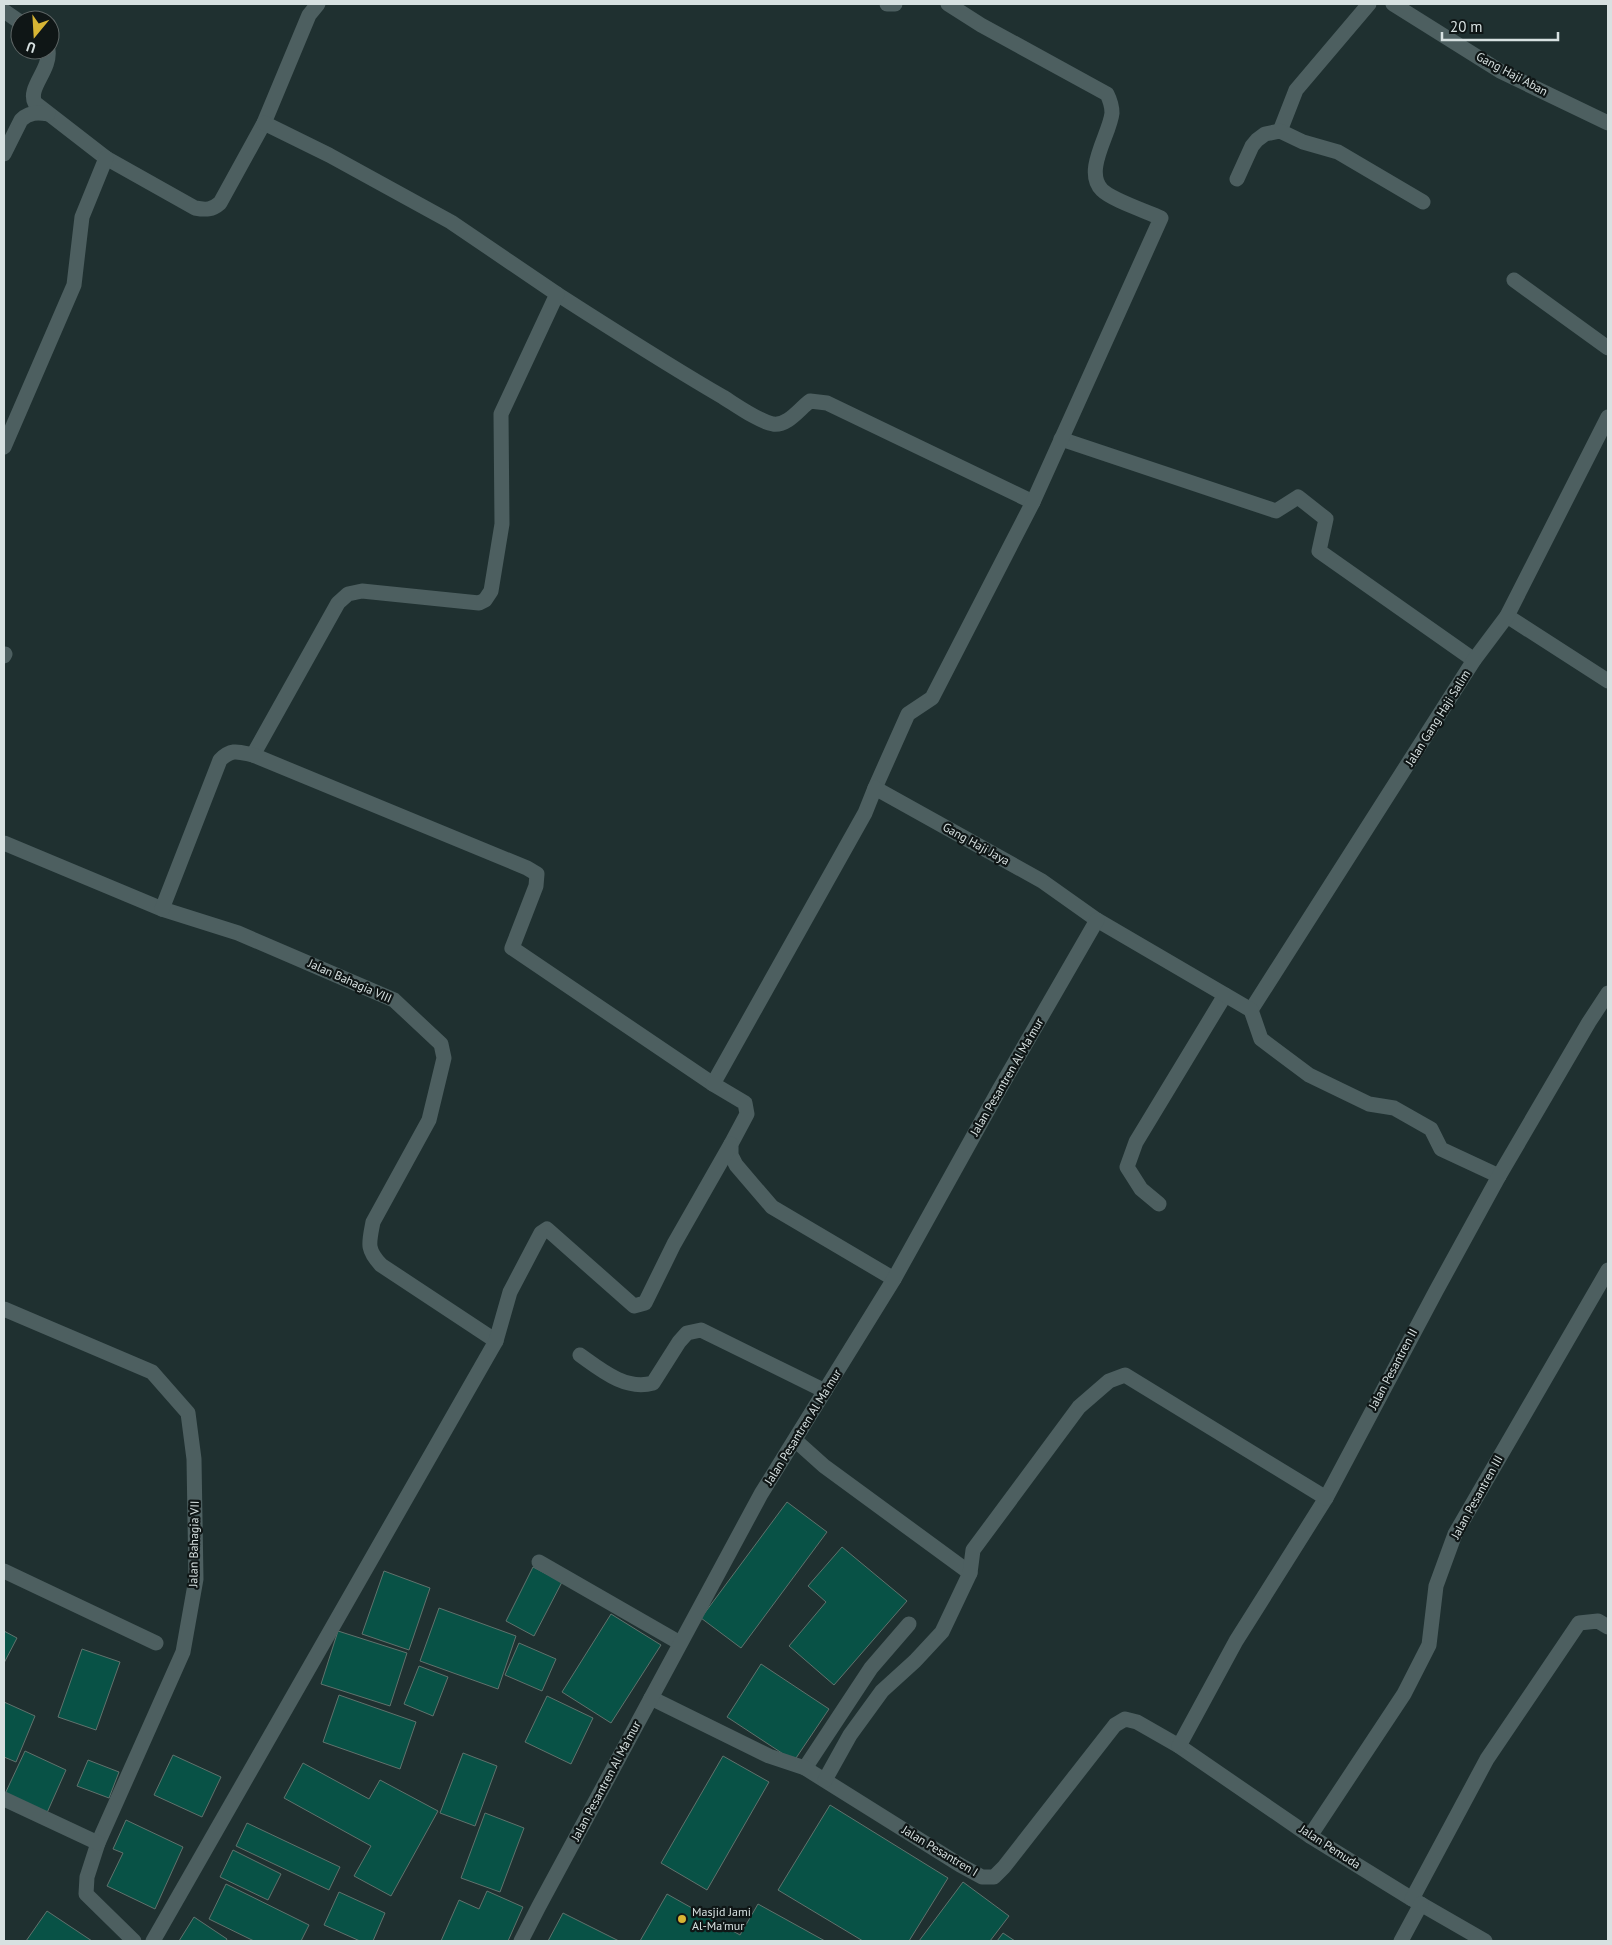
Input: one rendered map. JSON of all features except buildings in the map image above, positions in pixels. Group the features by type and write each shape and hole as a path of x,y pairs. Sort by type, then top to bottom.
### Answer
{"street":[{"path":"49,60 34,90 33,99 35,103 106,158 195,208 213,209 220,203 264,123 310,15 318,4"},
{"path":"887,4 895,4"},
{"path":"713,1084 865,813 908,714 932,698 1033,502 1161,218 1102,190 1095,180 1096,163 1112,114 1111,103 1107,94 981,25 948,4"},
{"path":"1280,131 1296,90 1369,4"},
{"name":"Gang Haji Aban","path":"1393,4 1500,71 1608,123"},
{"path":"4,154 24,116 40,112 48,114"},
{"path":"264,123 451,222 557,294 689,378 758,418 774,424 790,420 799,409 810,401 827,403 1033,502"},
{"path":"1237,179 1256,140 1265,134 1280,131 1302,142 1338,152 1423,202"},
{"path":"4,447 74,285 82,217 106,158"},
{"path":"1514,280 1608,348"},
{"path":"253,755 338,603 348,594 362,591 479,603 485,600 491,591 502,524 501,414 557,294"},
{"name":"Jalan Gang Haji Salim","path":"1251,1010 1474,660 1507,616 1608,417"},
{"path":"1061,439 1276,510 1298,497 1326,519 1319,551 1474,660"},
{"path":"1507,616 1608,681"},
{"path":"153,1941 496,1341 510,1292 540,1232 547,1229 634,1306 645,1303 674,1244 747,1114 745,1103 713,1084 512,948 536,886 537,874 527,868 253,755 236,751 226,754 220,760 162,908"},
{"name":"Gang Haji Jaya","path":"875,788 1042,881 1097,920 1251,1010"},
{"name":"Jalan Bahagia VIII","path":"4,843 162,908 238,933 394,1000 441,1044 444,1058 429,1120 373,1222 369,1241 372,1255 381,1265 496,1341"},
{"name":"Jalan Pesantren Al Ma'mur","path":"521,1941 762,1494 894,1279 999,1090 1097,920"},
{"name":"Jalan Pesantren II","path":"1179,1746 1236,1641 1326,1498 1499,1176 1608,993"},
{"path":"1159,1204 1141,1189 1127,1166 1136,1142 1224,995"},
{"path":"1251,1010 1261,1039 1309,1075 1369,1104 1394,1108 1431,1129 1441,1149 1499,1176"},
{"path":"731,1144 731,1155 736,1165 772,1207 894,1279"},
{"name":"Jalan Pesantren III","path":"1310,1836 1404,1694 1429,1645 1436,1586 1455,1534 1608,1270"},
{"name":"Jalan Bahagia VII","path":"4,1309 152,1372 188,1414 194,1459 196,1579 183,1652 98,1843 86,1877 86,1894 134,1941"},
{"path":"580,1355 609,1376 644,1386 654,1383 679,1342 687,1333 701,1330 825,1391"},
{"path":"825,1780 850,1735 882,1691 915,1661 942,1632 970,1572 973,1550 1079,1408 1109,1381 1125,1376 1326,1498"},
{"path":"795,1440 824,1466 970,1572"},
{"path":"539,1562 680,1643"},
{"path":"4,1571 156,1644"},
{"path":"1401,1941 1416,1902 1487,1759 1579,1623 1598,1621 1608,1627"},
{"path":"805,1768 871,1668 909,1624"},
{"name":"Jalan Pesantren I","path":"651,1698 769,1756 805,1768 982,1877 994,1877 1004,1867 1115,1725 1125,1719 1137,1722 1179,1746"},
{"name":"Jalan Pemuda","path":"1179,1746 1310,1836 1416,1902 1485,1941"},
{"path":"4,1799 98,1843"}],"place":[{"name":"Masjid Jami Al-Ma'mur","path":"682,1919"}]}
